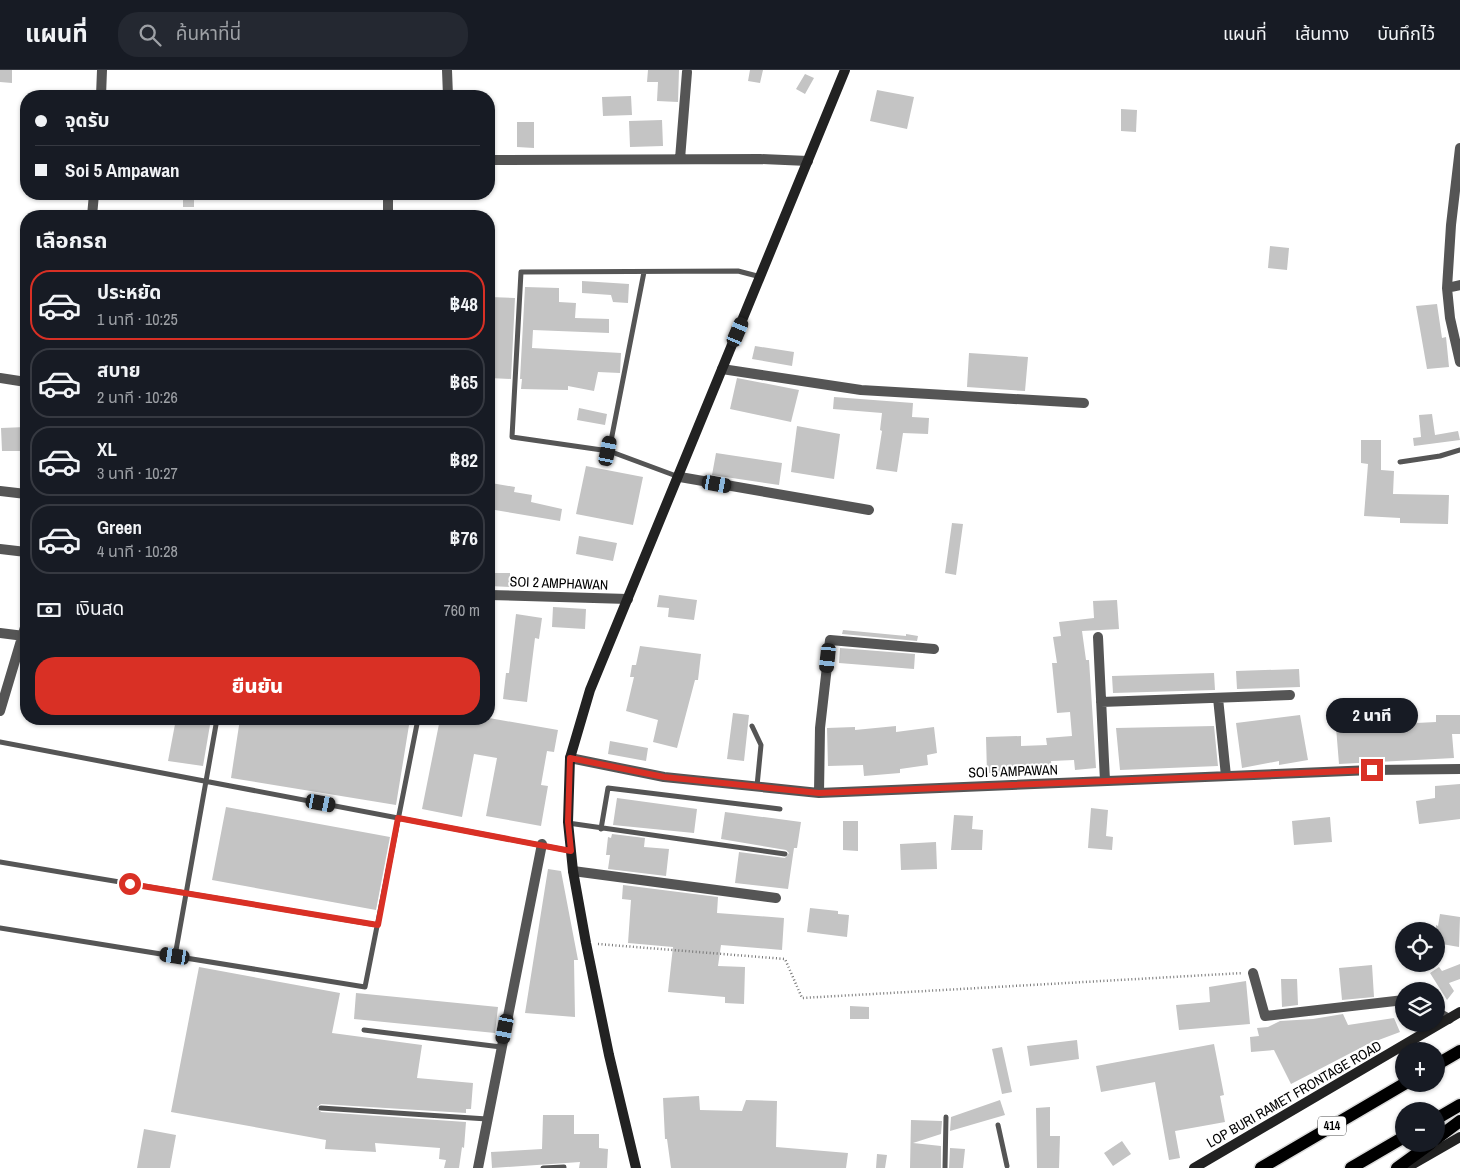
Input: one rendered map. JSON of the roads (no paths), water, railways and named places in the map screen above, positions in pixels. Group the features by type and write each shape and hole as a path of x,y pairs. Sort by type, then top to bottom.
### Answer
{"main road":[{"path":"1445,1060 1460,1051"},
{"name":"414","path":"1261,1168 1395,1089"},
{"path":"1445,1113 1460,1105"},
{"path":"1445,1132 1460,1121"},
{"path":"1351,1168 1395,1142"},
{"path":"1397,1168 1419,1152"}],"street":[{"path":"101,90 102,70"},
{"path":"447,70 448,90"},
{"path":"636,1168 609,1055 572,871 568,822 570,758 590,690 680,477 722,369 845,70"},
{"path":"680,159 687,72"},
{"path":"1460,148 1451,224 1447,288 1450,318 1460,362"},
{"path":"495,160 680,159 808,161"},
{"path":"1447,288 1460,284"},
{"path":"722,369 861,390 1084,403"},
{"path":"0,378 20,381"},
{"path":"680,477 869,510"},
{"path":"0,491 20,493"},
{"path":"0,548 20,551"},
{"name":"SOI 2 AMPHAWAN","path":"495,594 628,599"},
{"path":"0,633 20,636"},
{"path":"1098,637 1105,781"},
{"path":"819,793 820,728 830,640 934,649"},
{"path":"0,711 20,648"},
{"path":"1101,702 1290,695"},
{"path":"1218,698 1226,776"},
{"name":"SOI 5 AMPAWAN","path":"570,758 664,777 819,793 1372,770 1460,769"},
{"path":"478,1168 542,844"},
{"path":"572,871 776,898"},
{"path":"1253,973 1265,1016 1395,1001"},
{"name":"LOP BURI RAMET FRONTAGE ROAD","path":"1194,1168 1460,1012"},
{"path":"1445,1017 1449,1019"},
{"path":"1406,1168 1460,1137"}],"lane":[{"path":"680,477 608,451 512,437 521,272 738,271 761,277"},
{"path":"608,451 644,272"},
{"path":"1400,462 1440,456 1460,450"},
{"path":"175,956 216,725"},
{"path":"0,928 365,987 417,725"},
{"path":"752,726 761,745 757,787"},
{"path":"0,742 571,851"},
{"path":"601,829 608,788 780,809"},
{"path":"568,822 601,829 784,854"},
{"path":"0,862 378,925"},
{"path":"364,1030 501,1047"},
{"path":"321,1108 487,1119"},
{"path":"946,1117 946,1168"},
{"path":"998,1124 1006,1167"},
{"path":"543,1168 564,1167"}]}
